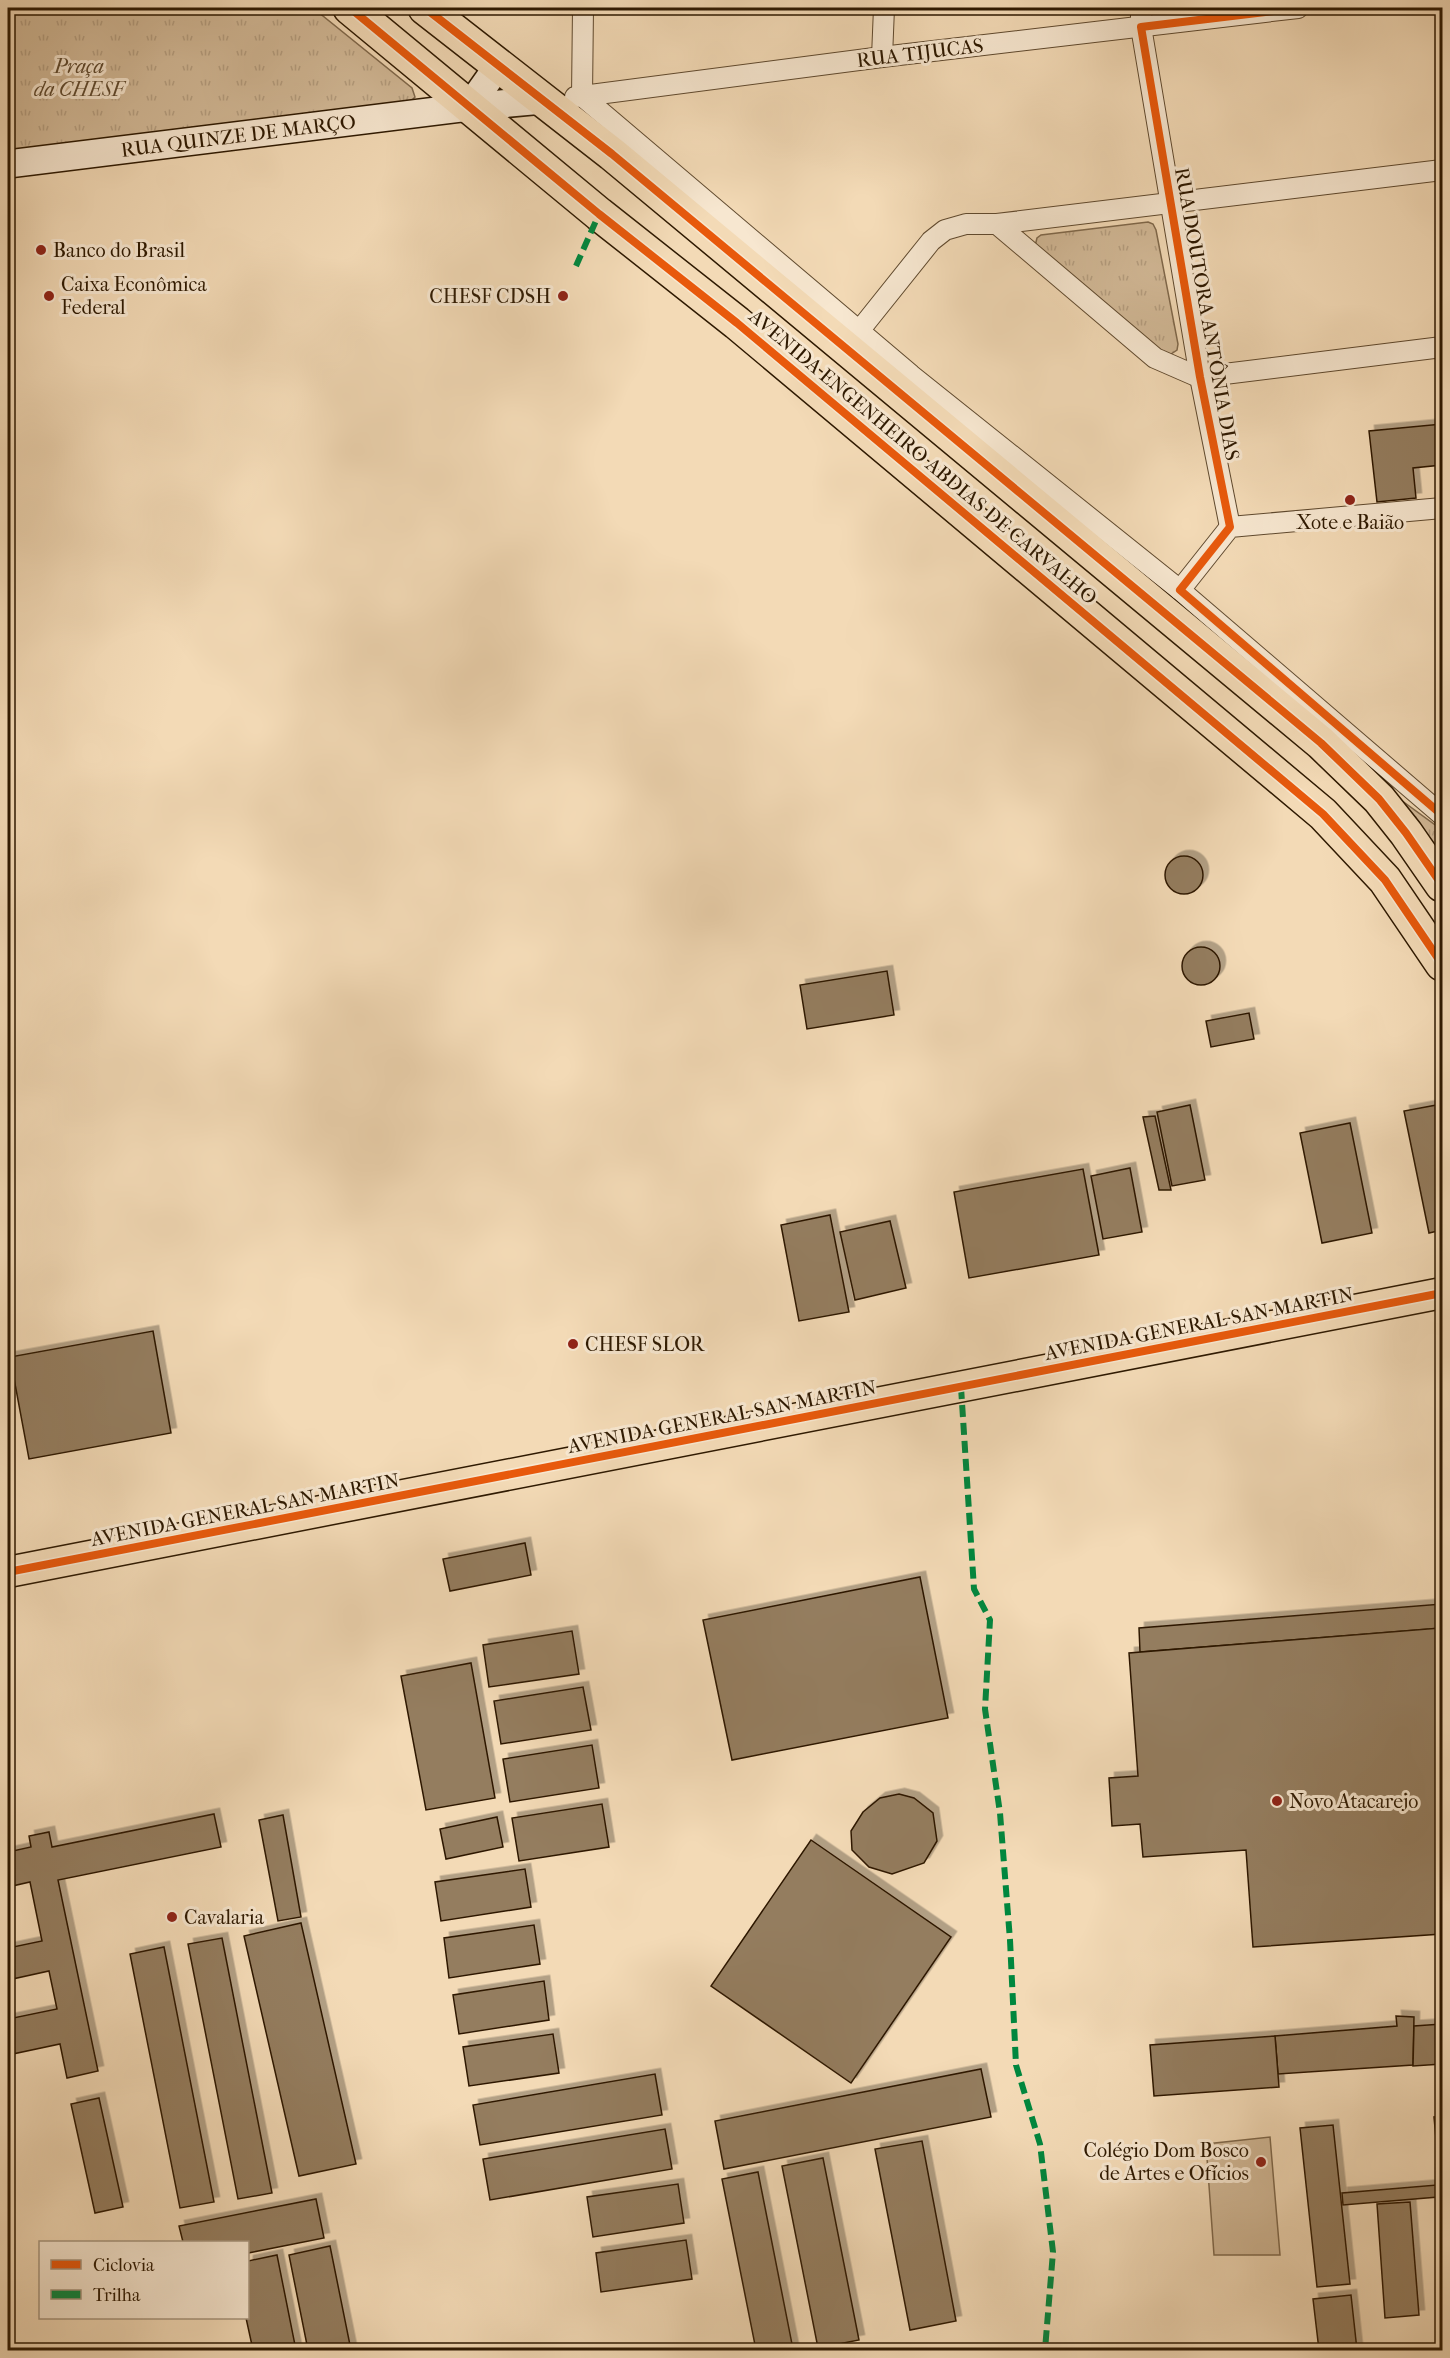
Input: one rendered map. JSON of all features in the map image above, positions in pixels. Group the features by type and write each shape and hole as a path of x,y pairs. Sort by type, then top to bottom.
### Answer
{"highway":[{"name":"AVENIDA ENGENHEIRO ABDIAS DE CARVALHO","path":"350,8 737,323 1323,814 1385,880 1443,964"},
{"name":"AVENIDA ENGENHEIRO ABDIAS DE CARVALHO","path":"425,8 612,154 1321,743 1379,800 1443,885"}],"main road":[{"name":"AVENIDA GENERAL SAN MARTIN","path":"8,1572 1443,1293"}],"street":[{"path":"583,8 582,96 859,332 1180,591 1442,814"},
{"path":"882,57 884,8"},
{"name":"RUA TIJUCAS","path":"543,100 882,57 1141,17 1298,8"},
{"name":"RUA DOUTORA ANTÔNIA DIAS","path":"1141,17 1169,204 1230,527"},
{"path":"469,107 498,66"},
{"name":"RUA QUINZE DE MARÇO","path":"8,164 469,107 543,100"},
{"path":"859,332 937,234 954,226 997,224 1443,170"},
{"path":"997,224 1155,358 1200,377 1443,347"},
{"path":"1180,591 1230,527 1443,508"}],"green space":[{"name":"Praça da CHESF","path":"8,8 313,8 412,88 415,97 409,103 8,157"},
{"path":"1148,222 1153,224 1156,230 1178,344 1177,350 1171,354 1164,353 1035,246 1037,238 1041,235"},
{"path":"1350,763 1442,830 1442,864"},
{"path":"1270,2137 1280,2255 1214,2255 1206,2144"}],"building":[{"path":"1442,424 1442,465 1413,468 1416,498 1377,502 1369,431"},
{"path":"1184,856 1198,861 1203,875 1198,889 1184,894 1170,889 1165,875 1170,861"},
{"path":"1201,947 1215,952 1220,966 1215,980 1201,985 1187,980 1182,966 1187,952"},
{"path":"887,971 894,1015 807,1029 800,985"},
{"path":"1249,1013 1254,1039 1211,1047 1206,1021"},
{"path":"1442,1104 1442,1230 1429,1233 1404,1111"},
{"path":"1190,1105 1205,1180 1172,1186 1157,1112"},
{"path":"1155,1116 1171,1190 1159,1190 1143,1117"},
{"path":"1350,1123 1372,1233 1322,1243 1300,1133"},
{"path":"1130,1168 1142,1232 1103,1239 1091,1176"},
{"path":"1083,1169 1099,1255 969,1278 954,1192"},
{"path":"830,1215 849,1312 799,1321 781,1225"},
{"path":"890,1221 906,1288 855,1300 840,1232"},
{"path":"153,1331 171,1433 29,1459 10,1357"},
{"path":"525,1543 531,1575 450,1591 443,1559"},
{"path":"920,1577 948,1718 732,1760 703,1620"},
{"path":"1442,1604 1442,1628 1140,1652 1139,1628"},
{"name":"Novo Atacarejo","path":"1440,1628 1442,1934 1253,1947 1246,1850 1143,1857 1140,1824 1112,1826 1109,1778 1138,1776 1129,1653"},
{"path":"572,1631 579,1674 489,1687 483,1645"},
{"path":"471,1663 495,1798 426,1810 401,1676"},
{"path":"583,1687 591,1730 501,1744 494,1701"},
{"path":"592,1745 599,1788 510,1802 503,1759"},
{"path":"899,1794 914,1798 933,1813 937,1841 924,1863 892,1874 869,1867 852,1850 851,1831 863,1812 880,1798"},
{"path":"602,1804 609,1847 519,1861 512,1818"},
{"path":"214,1814 221,1847 58,1880 98,2071 67,2078 60,2044 8,2055 8,2019 57,2009 49,1971 8,1980 8,1948 42,1941 30,1882 8,1887 8,1852 31,1847 29,1836 49,1832 52,1847"},
{"path":"283,1815 301,1917 278,1921 259,1820"},
{"path":"497,1817 503,1847 446,1859 440,1829"},
{"path":"811,1840 951,1937 851,2083 711,1986"},
{"path":"525,1869 531,1907 441,1921 435,1882"},
{"path":"301,1923 356,2164 299,2176 244,1936"},
{"path":"534,1925 540,1964 449,1978 444,1938"},
{"path":"222,1938 272,2193 238,2199 188,1944"},
{"path":"164,1947 214,2202 180,2208 130,1954"},
{"path":"544,1981 549,2020 459,2034 453,1995"},
{"path":"1396,2016 1414,2017 1413,2065 1278,2074 1275,2036 1397,2026"},
{"path":"1442,2024 1442,2064 1413,2066 1414,2026"},
{"path":"553,2034 559,2073 469,2086 463,2047"},
{"path":"1275,2036 1279,2087 1154,2096 1150,2045"},
{"path":"981,2069 991,2117 724,2169 715,2121"},
{"path":"655,2074 662,2115 480,2145 473,2105"},
{"path":"99,2098 123,2207 95,2213 71,2104"},
{"path":"1442,2116 1442,2204 1434,2117"},
{"path":"1333,2125 1350,2284 1317,2287 1300,2128"},
{"path":"665,2129 672,2169 490,2200 483,2159"},
{"path":"922,2141 956,2321 910,2330 875,2149"},
{"path":"823,2158 859,2340 818,2348 782,2166"},
{"path":"758,2172 793,2349 756,2350 722,2179"},
{"path":"678,2184 684,2223 593,2237 587,2197"},
{"path":"1437,2185 1438,2197 1343,2205 1342,2193"},
{"path":"316,2199 324,2238 249,2253 249,2241 183,2241 179,2226"},
{"path":"1410,2202 1419,2315 1385,2318 1377,2204"},
{"path":"686,2240 692,2279 601,2292 596,2253"},
{"path":"330,2246 351,2350 308,2350 289,2255"},
{"path":"277,2255 296,2350 253,2350 246,2319 249,2319 249,2261"},
{"path":"1351,2295 1357,2350 1319,2350 1313,2299"}],"marked path":[{"path":"576,266 599,214"},
{"path":"961,1387 974,1589 990,1620 985,1709 1000,1813 1010,1940 1016,2065 1040,2144 1053,2252 1045,2350"}],"cycle path":[{"path":"350,8 599,214 737,323 1323,814 1385,880 1442,964"},
{"path":"425,8 612,154 1321,743 1379,799 1442,885"},
{"path":"1298,8 1141,27 1200,377 1230,527 1180,590 1442,815"},
{"path":"8,1572 1442,1293"}],"place":[{"name":"Banco do Brasil","path":"41,250"},
{"name":"Caixa Econômica Federal","path":"49,296"},
{"name":"CHESF CDSH","path":"563,296"},
{"name":"Xote e Baião","path":"1350,500"},
{"name":"CHESF SLOR","path":"573,1344"},
{"name":"Novo Atacarejo","path":"1277,1801"},
{"name":"Cavalaria","path":"172,1917"},
{"name":"Colégio Dom Bosco de Artes e Ofícios","path":"1261,2162"}]}
